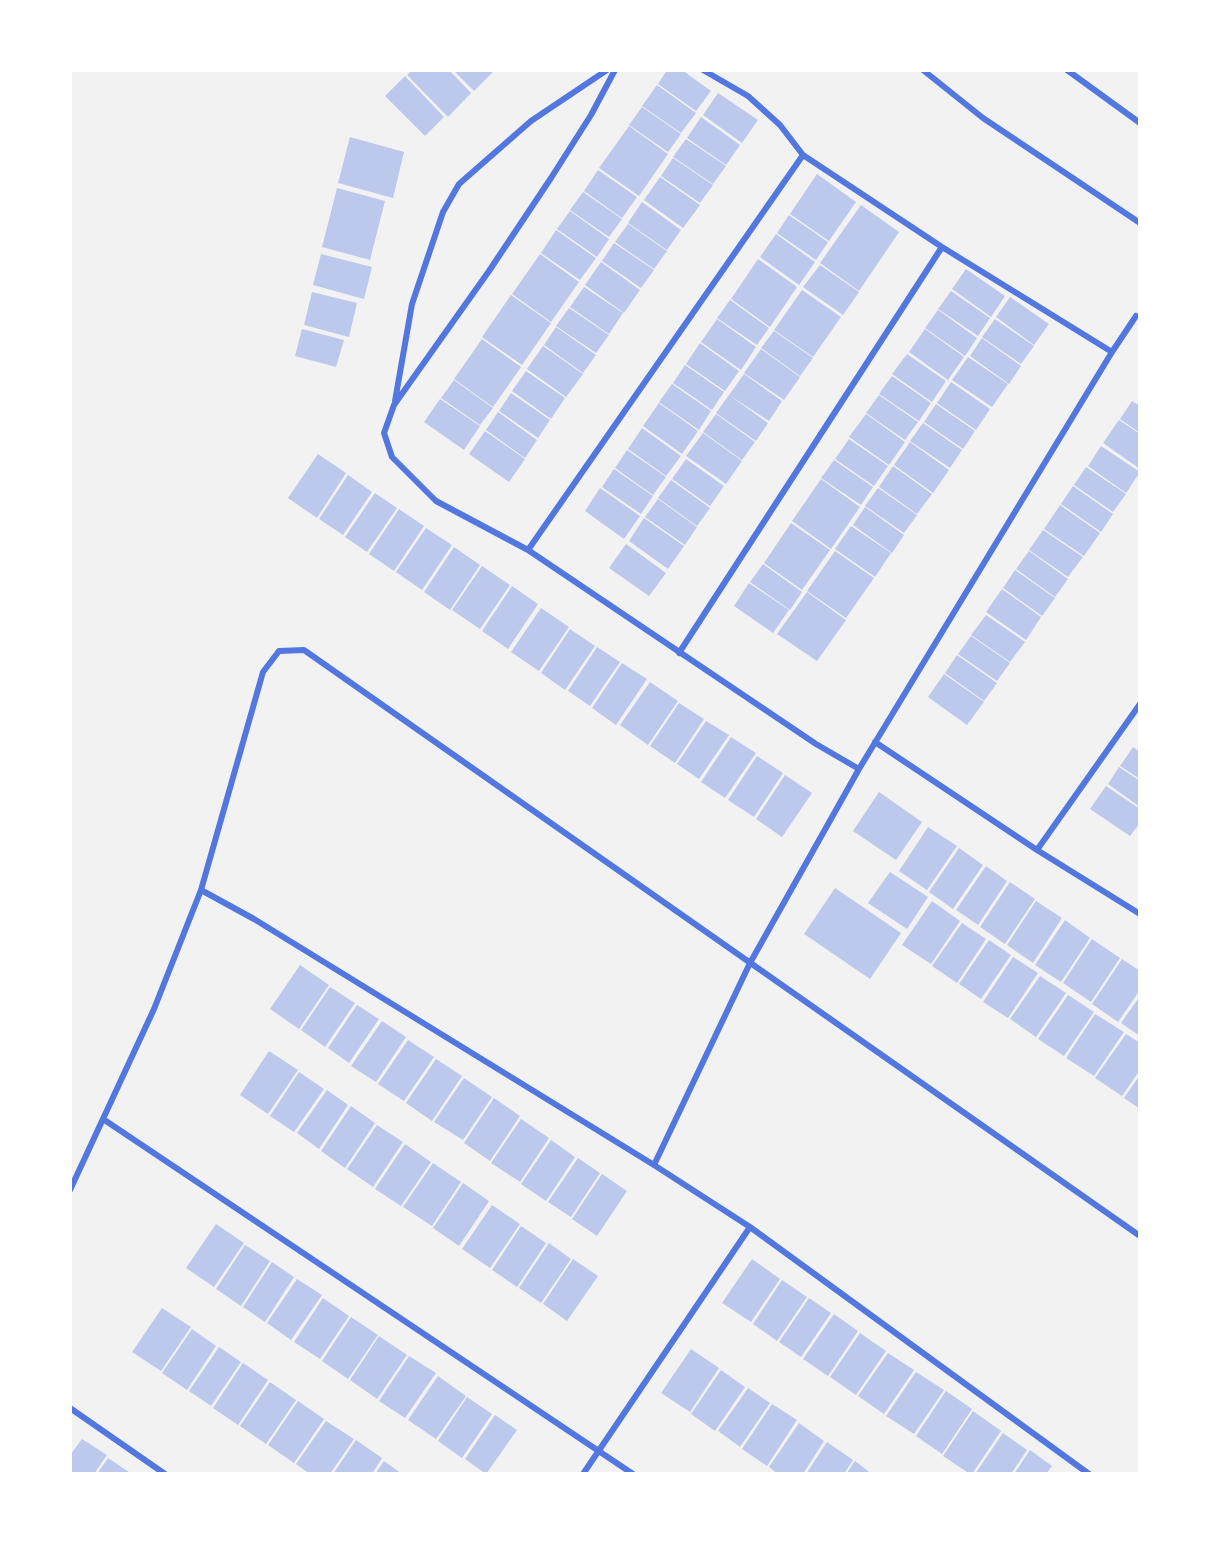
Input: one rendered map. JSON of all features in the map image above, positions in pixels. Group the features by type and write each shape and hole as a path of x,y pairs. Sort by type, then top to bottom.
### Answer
{"street":[{"path":"607,70 531,121 459,184 443,212 412,304 394,405 384,433 392,457 436,501 528,550 816,744 859,769"},
{"path":"394,405 489,271 551,178 591,115 615,70"},
{"path":"703,70 748,96 780,125 803,155 942,247 1112,352"},
{"path":"923,70 983,118 1140,223"},
{"path":"1067,70 1140,123"},
{"path":"528,550 803,155"},
{"path":"679,653 942,247"},
{"path":"654,1165 750,963 874,742 1136,316"},
{"path":"70,1190 154,1009 201,890 263,672 279,651 304,650 1140,1236"},
{"path":"1037,850 1140,704"},
{"path":"874,742 1037,850 1140,914"},
{"path":"201,890 254,919 654,1165 750,1227 1089,1473"},
{"path":"103,1119 633,1473"},
{"path":"583,1473 750,1227"},
{"path":"70,1408 165,1473"}],"building":[{"path":"412,70 449,70 471,93 448,117 407,75"},
{"path":"453,70 495,70 474,91"},
{"path":"667,70 682,70 711,91 696,111 658,84"},
{"path":"405,76 444,117 425,136 385,96"},
{"path":"657,85 696,113 681,133 642,106"},
{"path":"718,93 758,120 742,143 703,115"},
{"path":"642,107 681,134 668,152 629,125"},
{"path":"701,117 740,145 726,165 687,138"},
{"path":"629,126 668,154 639,196 599,168"},
{"path":"350,137 404,152 393,198 338,183"},
{"path":"686,139 726,166 713,184 673,157"},
{"path":"673,158 713,185 700,203 661,176"},
{"path":"598,170 637,197 622,218 584,191"},
{"path":"817,174 856,202 829,241 790,214"},
{"path":"660,177 700,205 683,228 644,200"},
{"path":"337,188 385,201 370,260 322,247"},
{"path":"583,192 622,219 609,237 570,210"},
{"path":"642,202 681,230 667,250 628,223"},
{"path":"861,205 899,232 859,291 820,263"},
{"path":"570,211 609,239 597,257 557,229"},
{"path":"789,215 828,242 816,260 777,233"},
{"path":"628,224 667,251 654,269 615,242"},
{"path":"556,230 596,258 580,280 541,253"},
{"path":"776,234 815,262 799,285 760,257"},
{"path":"614,243 654,270 641,288 602,261"},
{"path":"321,254 372,267 364,299 313,285"},
{"path":"540,254 579,282 551,322 512,294"},
{"path":"758,259 797,287 770,327 731,299"},
{"path":"601,262 640,290 624,313 585,285"},
{"path":"820,265 859,292 843,315 803,287"},
{"path":"966,269 1005,296 991,317 952,289"},
{"path":"584,287 623,313 609,334 570,307"},
{"path":"802,290 841,317 813,357 774,330"},
{"path":"951,291 990,318 978,336 938,309"},
{"path":"312,292 357,303 349,337 304,325"},
{"path":"511,295 551,323 522,365 482,337"},
{"path":"1010,297 1049,324 1034,345 996,317"},
{"path":"730,300 769,328 757,345 717,318"},
{"path":"569,308 609,335 596,353 556,326"},
{"path":"938,310 977,338 965,356 925,328"},
{"path":"717,319 756,347 741,370 701,342"},
{"path":"995,319 1034,346 1021,364 982,337"},
{"path":"556,327 596,355 583,373 544,345"},
{"path":"302,329 344,340 336,367 295,356"},
{"path":"925,329 964,357 948,380 909,352"},
{"path":"774,331 813,358 800,376 761,348"},
{"path":"982,338 1021,366 1009,384 970,356"},
{"path":"482,339 521,367 493,407 454,379"},
{"path":"700,343 739,371 725,391 686,364"},
{"path":"543,346 583,374 566,397 527,369"},
{"path":"761,349 800,377 784,400 744,373"},
{"path":"907,354 946,381 932,402 892,374"},
{"path":"968,357 1008,384 992,407 952,380"},
{"path":"685,365 724,392 712,410 673,383"},
{"path":"526,371 565,398 551,419 512,391"},
{"path":"744,374 782,401 769,421 729,395"},
{"path":"892,376 931,403 919,421 879,394"},
{"path":"454,380 493,408 480,425 441,398"},
{"path":"951,382 990,409 976,430 937,403"},
{"path":"672,384 711,411 699,430 659,402"},
{"path":"511,393 550,420 538,438 499,411"},
{"path":"729,395 768,423 756,441 716,413"},
{"path":"879,395 918,422 905,440 866,413"},
{"path":"440,399 480,426 464,450 424,422"},
{"path":"1132,401 1140,406 1140,433 1120,419"},
{"path":"659,403 698,431 682,454 643,426"},
{"path":"936,404 975,431 963,449 924,422"},
{"path":"498,412 537,440 525,458 486,430"},
{"path":"716,414 755,442 742,460 703,432"},
{"path":"866,414 905,442 889,465 849,437"},
{"path":"1119,420 1140,434 1140,469 1103,443"},
{"path":"923,423 962,450 950,468 910,441"},
{"path":"642,428 681,456 666,476 628,449"},
{"path":"485,431 525,459 509,482 469,454"},
{"path":"703,433 742,461 726,484 686,456"},
{"path":"849,439 888,466 874,486 835,459"},
{"path":"910,442 949,470 933,493 894,465"},
{"path":"1101,446 1140,472 1126,493 1088,466"},
{"path":"627,450 666,477 653,495 615,468"},
{"path":"318,454 346,473 317,518 288,498"},
{"path":"686,459 724,486 710,506 672,479"},
{"path":"834,460 873,487 861,505 821,478"},
{"path":"893,466 932,494 917,514 879,487"},
{"path":"1086,467 1126,494 1113,512 1074,485"},
{"path":"614,469 653,496 641,514 602,487"},
{"path":"348,475 372,492 343,535 319,519"},
{"path":"821,479 860,507 831,549 792,521"},
{"path":"671,480 710,508 697,526 658,498"},
{"path":"1073,486 1113,514 1101,532 1061,504"},
{"path":"600,488 640,516 624,539 585,511"},
{"path":"878,488 917,515 904,533 865,506"},
{"path":"375,493 397,508 367,552 345,537"},
{"path":"658,499 697,527 685,545 645,517"},
{"path":"1060,505 1100,533 1084,556 1044,529"},
{"path":"865,507 904,535 892,553 853,525"},
{"path":"399,509 424,526 394,571 369,554"},
{"path":"644,518 684,546 668,569 629,541"},
{"path":"791,523 830,550 802,590 764,563"},
{"path":"851,526 891,553 875,577 835,549"},
{"path":"426,528 452,545 422,590 396,572"},
{"path":"1043,530 1083,557 1068,577 1029,550"},
{"path":"626,544 666,573 649,596 609,568"},
{"path":"454,547 480,565 450,610 424,592"},
{"path":"835,551 874,578 846,618 807,591"},
{"path":"1029,551 1068,579 1055,597 1016,569"},
{"path":"763,564 802,592 790,610 750,582"},
{"path":"482,566 510,585 480,629 452,610"},
{"path":"1015,570 1055,598 1042,616 1003,588"},
{"path":"749,583 789,610 773,633 734,606"},
{"path":"512,586 538,604 508,649 482,631"},
{"path":"1002,589 1041,617 1026,640 986,612"},
{"path":"807,592 846,620 817,661 777,634"},
{"path":"541,608 569,627 539,671 511,652"},
{"path":"986,615 1025,642 1010,662 971,635"},
{"path":"570,629 595,646 565,690 541,673"},
{"path":"971,636 1010,663 997,681 958,654"},
{"path":"597,647 620,662 590,706 568,691"},
{"path":"957,655 997,683 984,701 945,673"},
{"path":"622,663 647,679 616,725 592,708"},
{"path":"944,674 984,702 967,725 928,697"},
{"path":"650,682 678,701 648,745 620,725"},
{"path":"679,703 704,719 675,763 650,746"},
{"path":"706,721 729,735 699,779 677,764"},
{"path":"731,737 756,753 725,798 701,782"},
{"path":"1133,747 1140,752 1140,779 1120,766"},
{"path":"757,756 783,773 754,817 728,800"},
{"path":"1119,767 1140,781 1140,807 1108,784"},
{"path":"785,775 812,793 782,837 756,819"},
{"path":"1106,786 1140,809 1140,823 1130,836 1090,809"},
{"path":"879,792 922,822 896,860 853,831"},
{"path":"928,827 957,846 927,890 899,871"},
{"path":"959,848 983,865 953,909 929,892"},
{"path":"986,866 1007,881 978,925 956,910"},
{"path":"890,872 928,897 907,929 868,903"},
{"path":"1010,882 1035,899 1005,944 980,927"},
{"path":"835,888 901,933 870,979 804,934"},
{"path":"932,901 960,921 931,964 902,945"},
{"path":"1036,901 1062,918 1033,963 1007,945"},
{"path":"1065,920 1090,938 1061,982 1035,965"},
{"path":"962,923 986,939 957,983 932,966"},
{"path":"1092,939 1120,958 1091,1002 1063,983"},
{"path":"989,940 1011,955 981,999 959,984"},
{"path":"1013,957 1038,973 1008,1018 983,1002"},
{"path":"1122,959 1140,971 1140,990 1118,1022 1092,1004"},
{"path":"300,965 329,985 299,1029 270,1009"},
{"path":"1040,976 1066,993 1036,1037 1010,1019"},
{"path":"330,987 355,1003 325,1047 301,1030"},
{"path":"1068,995 1094,1012 1064,1056 1038,1039"},
{"path":"1140,996 1140,1036 1121,1023"},
{"path":"357,1005 379,1019 349,1063 328,1048"},
{"path":"1095,1014 1124,1032 1094,1076 1066,1058"},
{"path":"382,1021 406,1037 376,1082 351,1066"},
{"path":"1126,1034 1140,1043 1140,1070 1122,1096 1095,1078"},
{"path":"408,1040 434,1057 404,1101 378,1084"},
{"path":"269,1051 298,1070 268,1114 240,1095"},
{"path":"436,1059 462,1076 432,1121 406,1103"},
{"path":"299,1072 324,1089 294,1132 270,1116"},
{"path":"1140,1075 1140,1109 1124,1098"},
{"path":"464,1078 492,1097 463,1140 434,1122"},
{"path":"327,1090 348,1105 319,1149 297,1133"},
{"path":"494,1098 520,1116 490,1161 464,1143"},
{"path":"351,1106 375,1123 345,1168 321,1151"},
{"path":"521,1119 549,1138 520,1182 491,1163"},
{"path":"377,1125 403,1142 373,1187 347,1169"},
{"path":"551,1140 575,1157 546,1201 521,1184"},
{"path":"405,1144 431,1162 401,1206 375,1189"},
{"path":"578,1158 600,1173 571,1217 548,1202"},
{"path":"433,1163 461,1182 432,1226 403,1207"},
{"path":"602,1174 627,1191 597,1236 572,1219"},
{"path":"463,1183 489,1201 459,1246 433,1228"},
{"path":"492,1205 520,1224 490,1268 462,1249"},
{"path":"216,1224 244,1243 214,1287 186,1268"},
{"path":"521,1226 546,1243 517,1287 492,1270"},
{"path":"549,1243 571,1259 541,1303 519,1288"},
{"path":"245,1245 270,1261 241,1306 216,1289"},
{"path":"573,1259 598,1276 567,1321 543,1304"},
{"path":"752,1259 780,1279 751,1322 722,1303"},
{"path":"272,1262 294,1277 265,1322 243,1307"},
{"path":"297,1279 322,1295 291,1340 267,1323"},
{"path":"782,1280 807,1297 777,1341 753,1324"},
{"path":"323,1298 349,1316 320,1359 294,1342"},
{"path":"809,1298 831,1313 801,1357 779,1342"},
{"path":"162,1308 191,1327 161,1371 132,1352"},
{"path":"834,1314 858,1331 828,1376 803,1359"},
{"path":"351,1317 378,1335 348,1379 322,1361"},
{"path":"192,1329 216,1346 187,1390 162,1373"},
{"path":"860,1333 886,1351 856,1395 830,1377"},
{"path":"379,1336 407,1355 377,1399 350,1380"},
{"path":"219,1347 241,1362 211,1406 189,1391"},
{"path":"691,1349 719,1368 690,1412 661,1393"},
{"path":"888,1353 914,1370 884,1414 858,1396"},
{"path":"409,1356 436,1373 405,1418 379,1401"},
{"path":"243,1363 268,1380 238,1425 213,1408"},
{"path":"721,1370 745,1387 715,1431 691,1414"},
{"path":"916,1372 944,1390 914,1434 886,1416"},
{"path":"438,1376 466,1396 436,1439 408,1420"},
{"path":"270,1382 296,1400 266,1444 240,1426"},
{"path":"748,1388 770,1403 740,1447 718,1431"},
{"path":"946,1391 972,1409 942,1454 916,1436"},
{"path":"467,1397 492,1414 462,1458 438,1441"},
{"path":"298,1401 324,1419 294,1463 268,1445"},
{"path":"772,1404 797,1420 767,1466 742,1449"},
{"path":"973,1411 1001,1431 970,1474 943,1456"},
{"path":"495,1415 517,1430 486,1474 465,1459"},
{"path":"326,1421 354,1439 330,1474 310,1474 296,1464"},
{"path":"799,1423 824,1441 803,1474 778,1474 769,1467"},
{"path":"1003,1433 1027,1450 1011,1474 975,1474"},
{"path":"82,1439 107,1455 94,1474 70,1474 70,1455"},
{"path":"356,1440 382,1458 372,1474 333,1474"},
{"path":"827,1442 853,1460 844,1474 806,1474"},
{"path":"1030,1450 1052,1466 1046,1474 1014,1474"},
{"path":"108,1458 132,1474 97,1474"},
{"path":"384,1461 402,1474 375,1474"},
{"path":"855,1461 872,1474 846,1474"}]}
